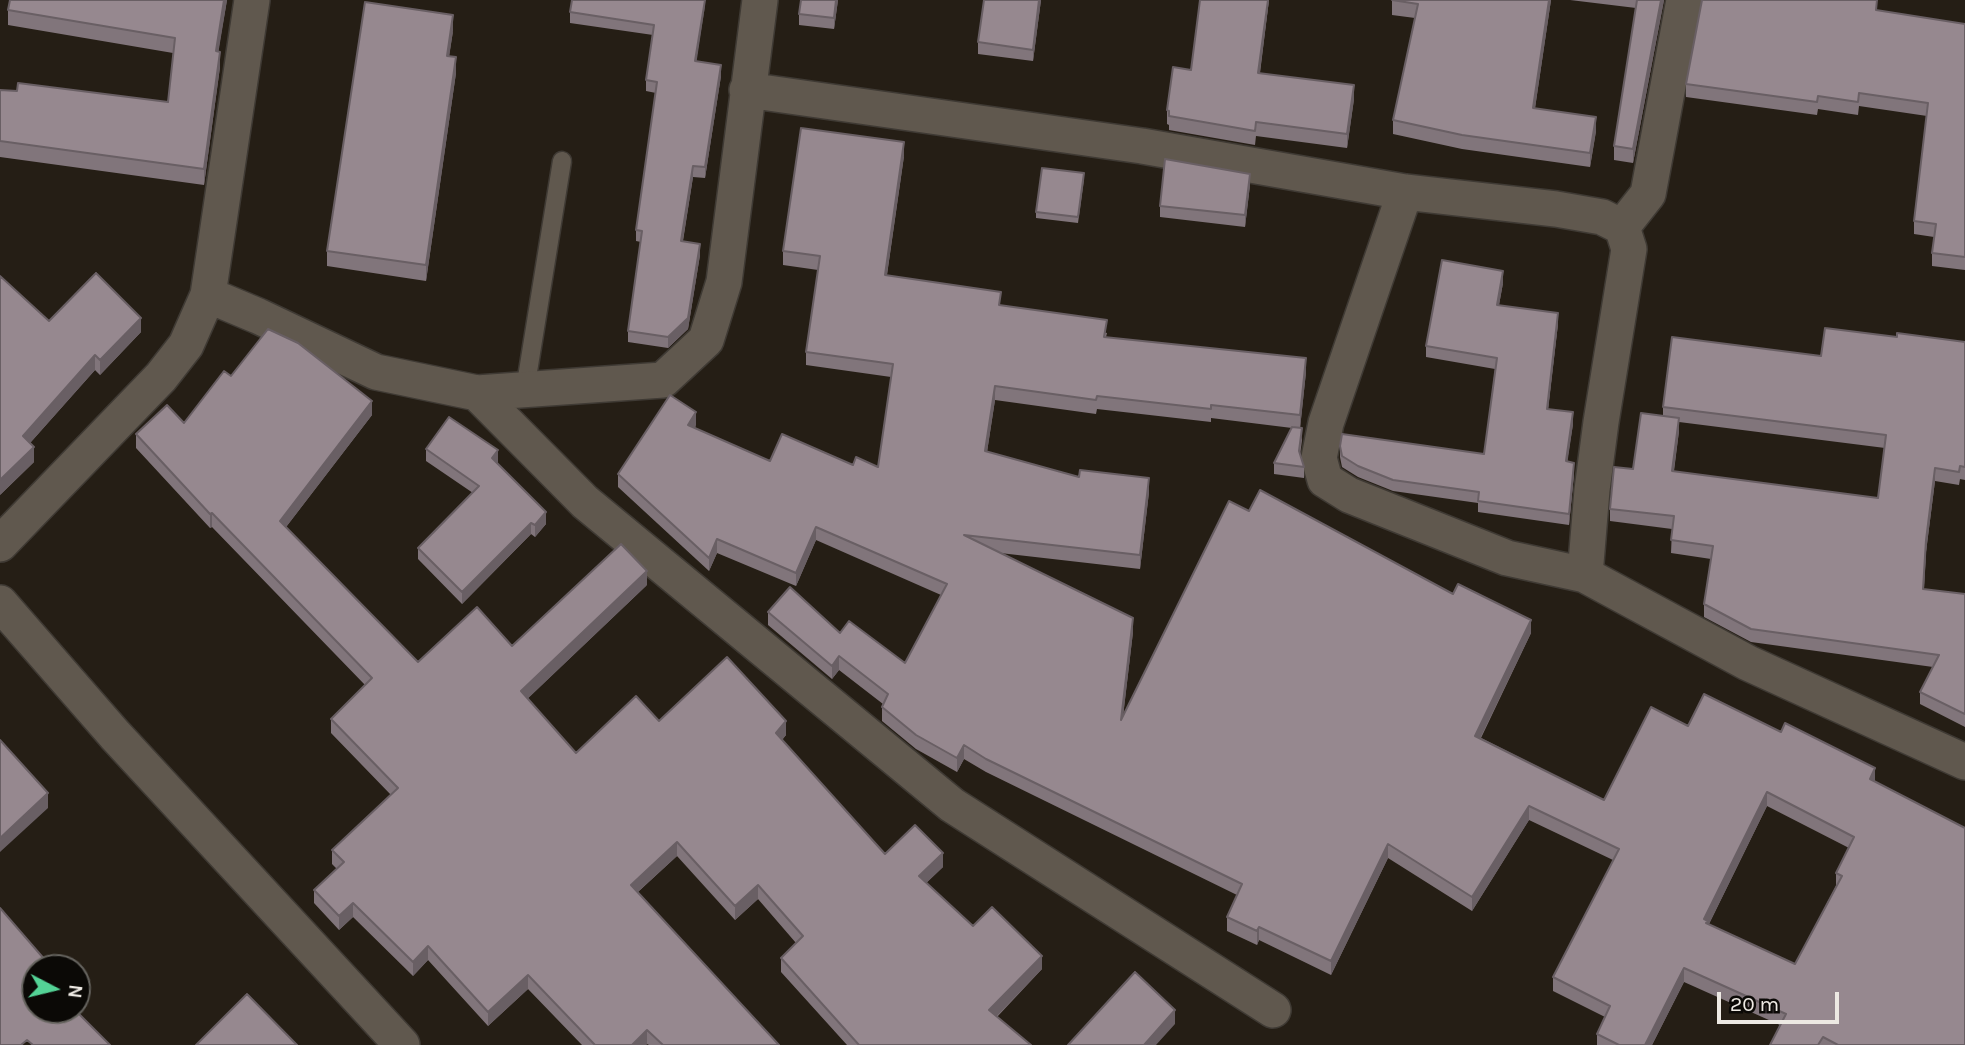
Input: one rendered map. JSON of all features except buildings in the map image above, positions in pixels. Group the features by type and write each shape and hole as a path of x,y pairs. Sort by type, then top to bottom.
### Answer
{"street":[{"path":"0,544 161,377 186,345 208,295 251,0"},
{"path":"208,295 376,372 477,393 663,380 706,341 724,282 758,0"},
{"path":"1622,227 1648,194 1684,0"},
{"path":"747,90 1142,146 1405,191 1556,209 1602,217 1622,227 1629,248 1597,449 1585,575"},
{"path":"1405,191 1326,423 1318,458 1325,480 1349,495 1507,558 1585,575 1748,663 1965,762"},
{"path":"477,393 585,502 952,805 1273,1010"},
{"path":"0,603 115,735 402,1045"}],"lane":[{"path":"525,390 562,162"}]}
